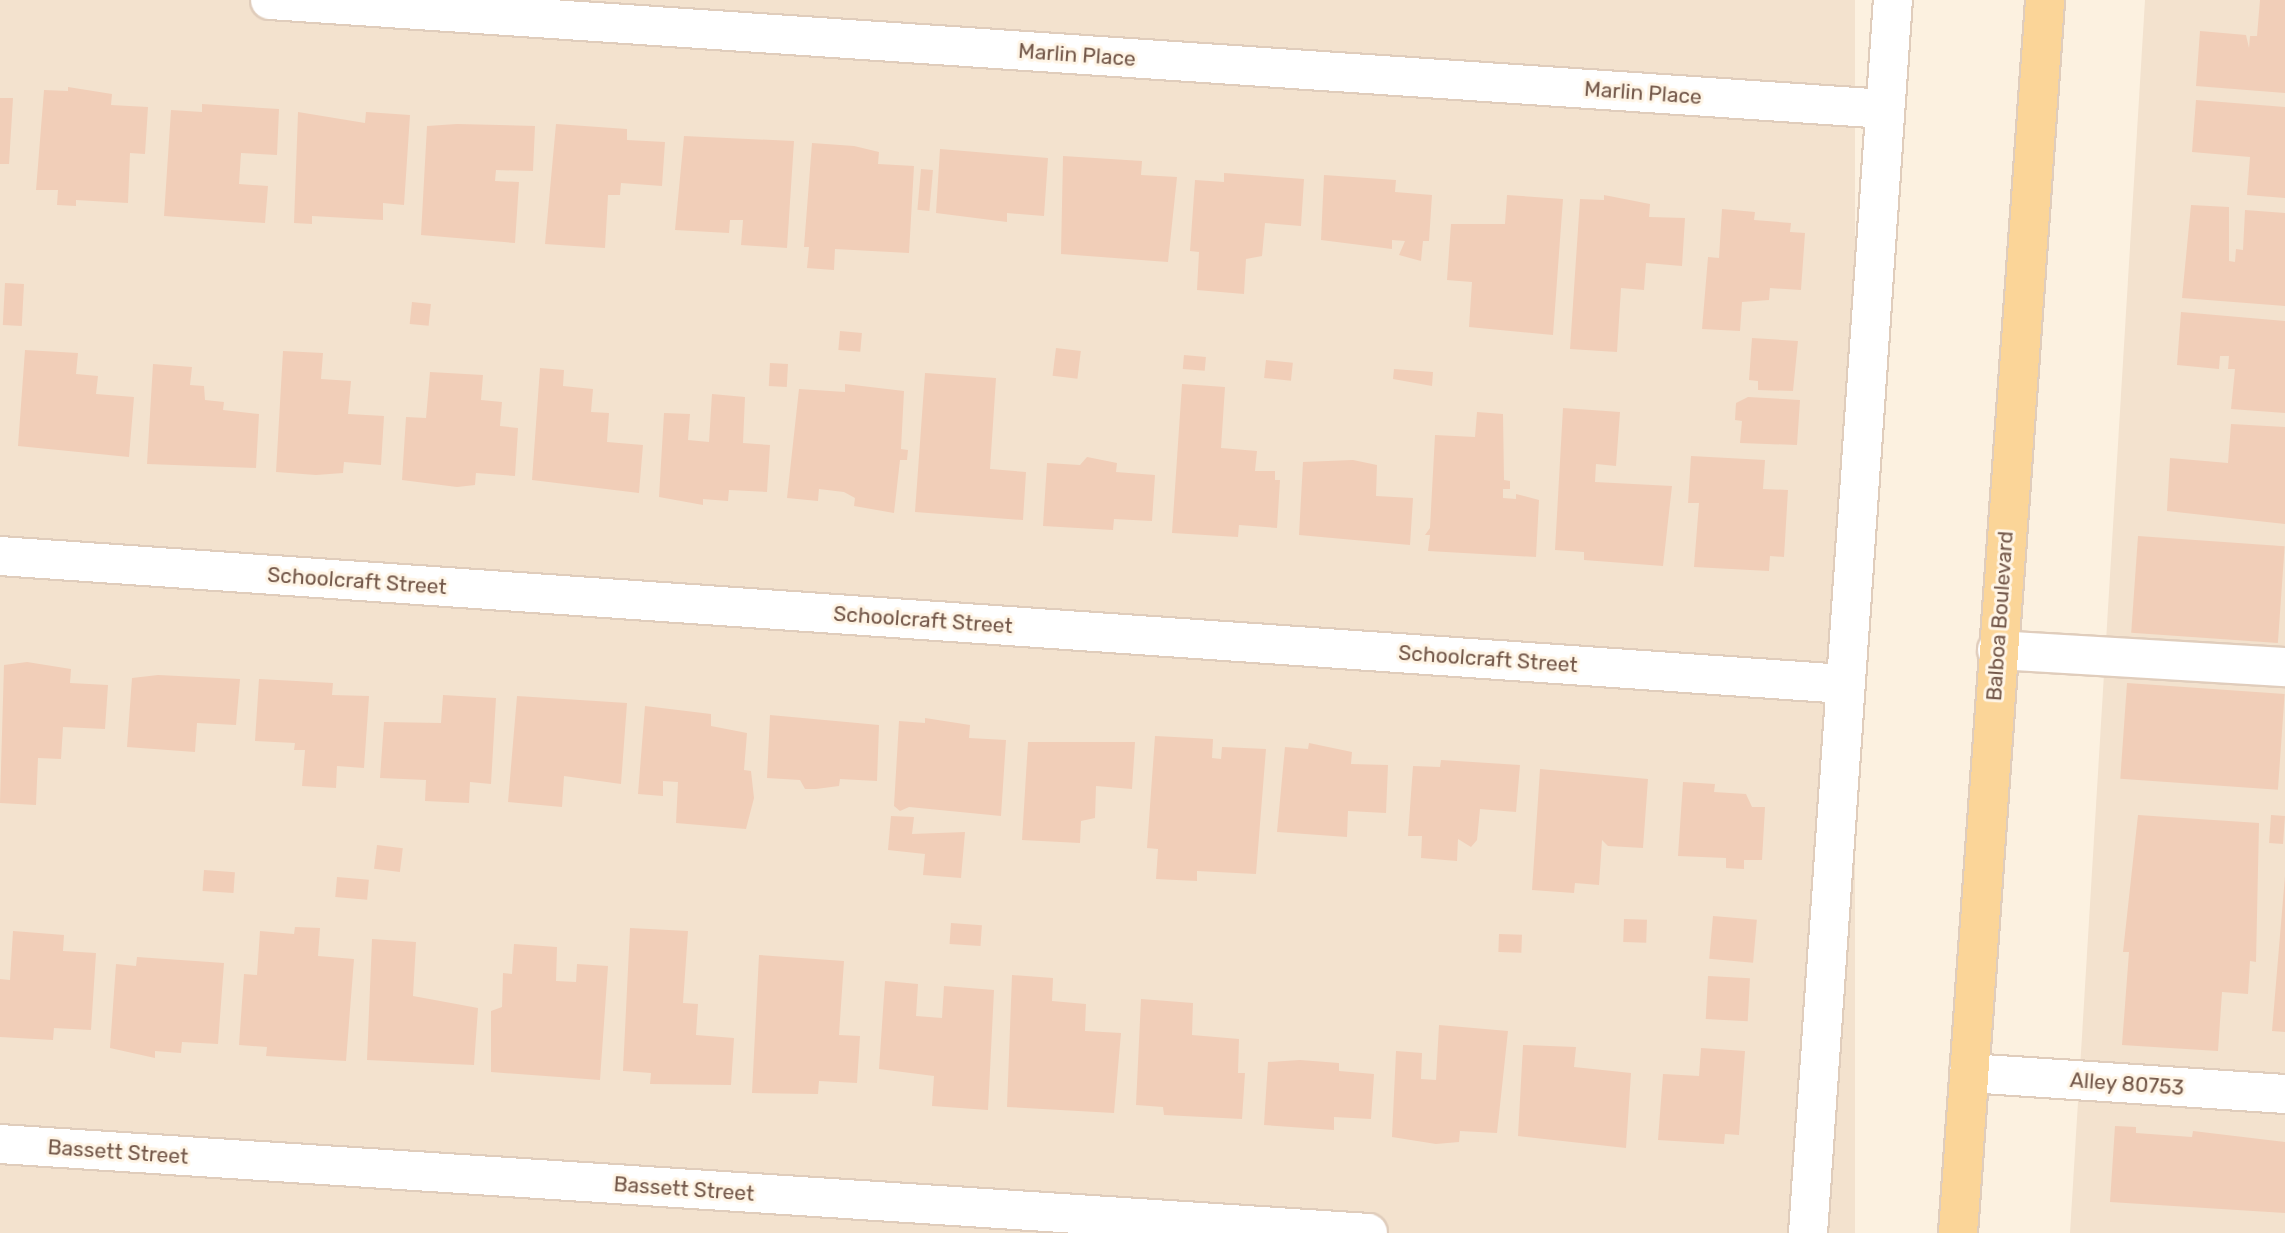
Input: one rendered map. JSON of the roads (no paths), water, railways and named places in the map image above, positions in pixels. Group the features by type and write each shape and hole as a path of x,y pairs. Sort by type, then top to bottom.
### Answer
{"main road":[{"name":"Balboa Boulevard","path":"1958,1233 1997,650 2045,0"}],"street":[{"name":"Marlin Place","path":"270,0 1884,109"},
{"path":"1808,1233 1893,0"},
{"name":"Schoolcraft Street","path":"0,556 1845,684"},
{"path":"1997,650 2285,667"},
{"name":"Alley 80753","path":"1969,1073 2285,1094"},
{"name":"Bassett Street","path":"0,1144 1368,1233"}]}
